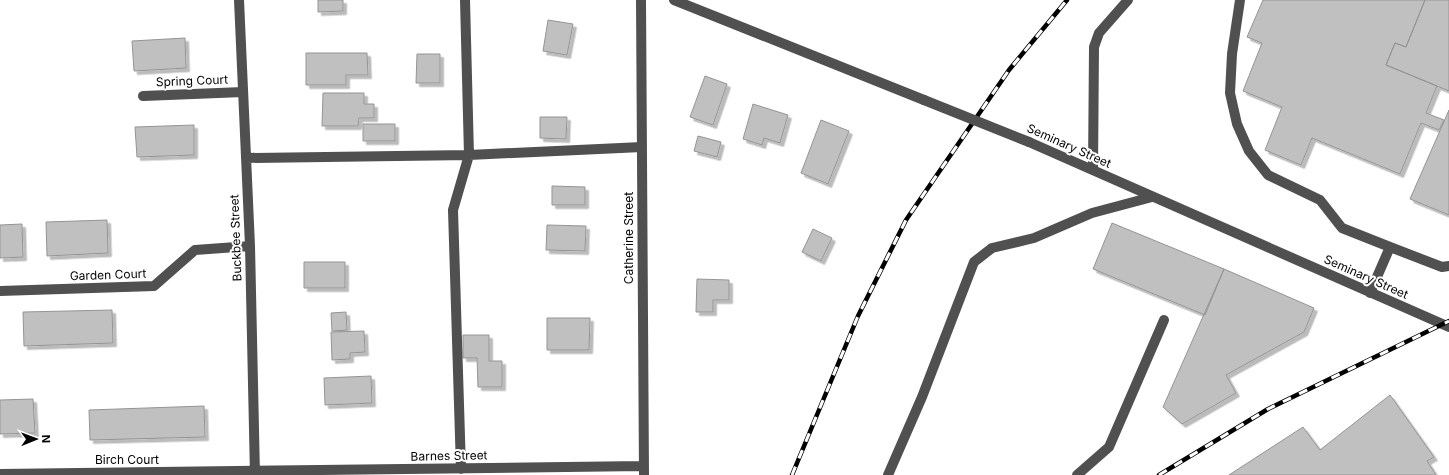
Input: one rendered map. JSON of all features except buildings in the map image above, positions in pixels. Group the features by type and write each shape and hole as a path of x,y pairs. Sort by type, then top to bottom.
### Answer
{"street":[{"name":"Buckbee Street","path":"239,0 250,246 255,473"},
{"path":"461,468 453,210 469,155 465,0"},
{"name":"Catherine Street","path":"641,0 644,470"},
{"name":"Seminary Street","path":"674,0 1029,142 1449,327"},
{"path":"1093,170 1094,47 1099,33 1128,0"},
{"path":"1240,0 1232,54 1230,93 1237,124 1249,151 1268,175 1320,200 1342,228 1442,267 1449,266"},
{"name":"Spring Court","path":"143,96 243,92"},
{"path":"246,158 469,155 642,147"},
{"path":"888,475 922,398 974,262 992,248 1034,238 1092,214 1152,196"},
{"name":"Garden Court","path":"0,291 154,286 195,250 250,246"},
{"path":"1370,293 1390,247"},
{"path":"1077,475 1109,447 1164,320"},
{"name":"Barnes Street","path":"255,473 461,468 644,470"},
{"name":"Birch Court","path":"0,474 255,473"}],"railway":[{"path":"792,475 858,316 906,220 1009,70 1067,0"},
{"path":"1159,475 1268,409 1449,321"}]}
